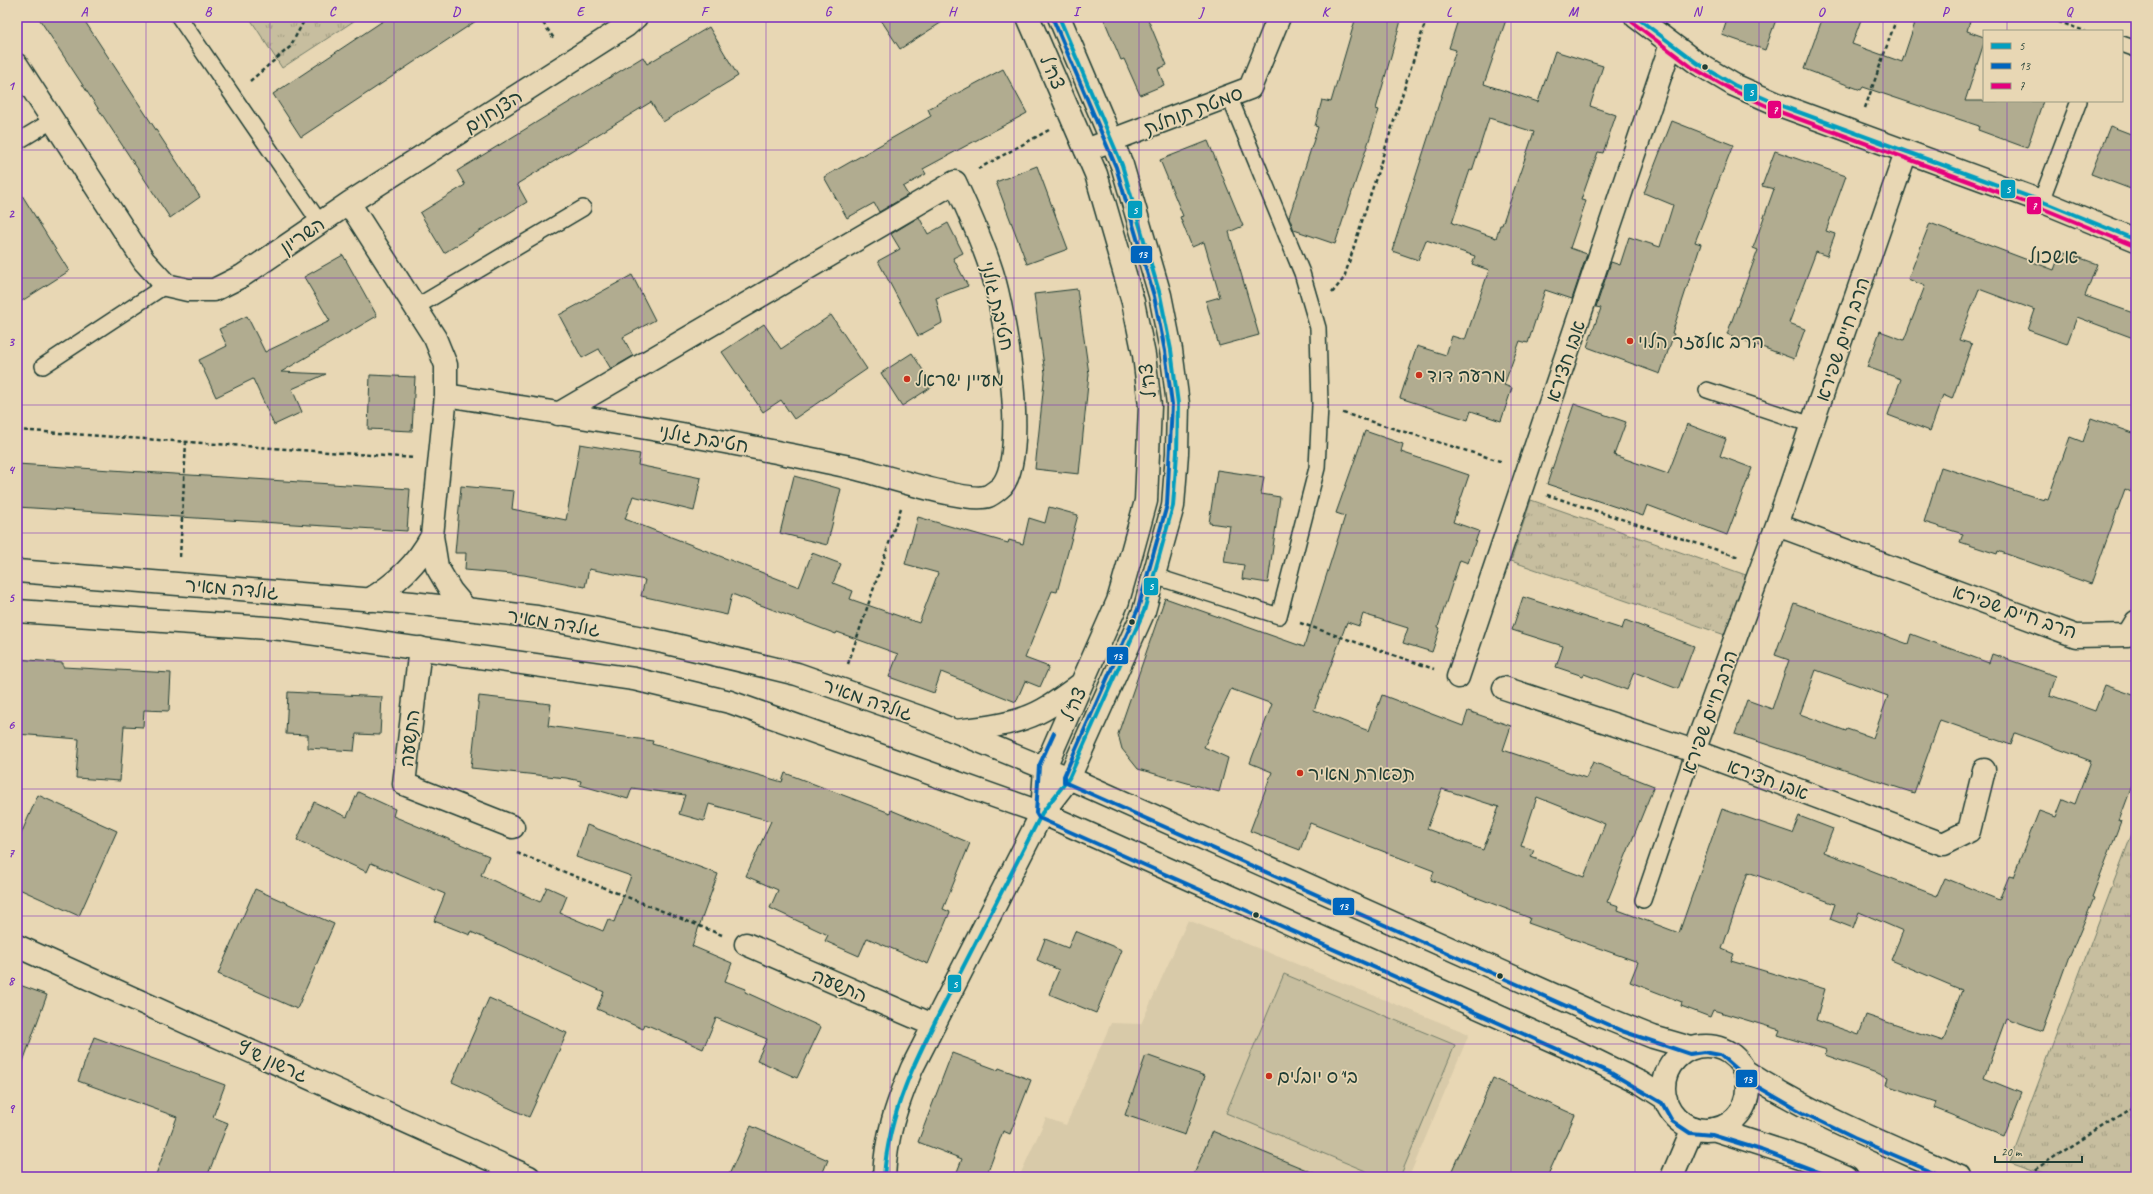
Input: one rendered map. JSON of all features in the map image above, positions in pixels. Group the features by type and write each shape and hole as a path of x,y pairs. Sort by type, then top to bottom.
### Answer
{"street":[{"name":"הצנחנים","path":"349,203 626,26 636,17"},
{"name":"צה\"ל","path":"1028,17 1096,174 1133,302 1144,355 1150,406 1146,501 1118,601 1044,767 1042,813"},
{"name":"צה\"ל","path":"1042,813 1069,778 1144,611 1173,506 1177,453 1178,404 1171,350 1160,295 1122,165 1059,17"},
{"name":"סמטת תוחלת","path":"1086,150 1250,88 1279,17"},
{"path":"1636,17 1672,44 1734,85 1782,106 2041,201 2136,240"},
{"name":"אבו חצירא","path":"1458,677 1672,44"},
{"path":"17,65 144,261 166,285"},
{"name":"הרב חיים שפירא","path":"1694,751 1763,565 1906,152"},
{"path":"558,414 955,182"},
{"name":"חטיבת גולני","path":"446,395 704,437 854,468 966,497 986,497 1002,486 1010,468 1015,414 1007,336 993,274 979,235 955,182"},
{"name":"השריון","path":"166,285 188,290 214,290 242,276 349,203"},
{"path":"349,203 435,338 446,365 446,395 432,536 437,567 451,592 466,609"},
{"name":"הרב חיים שפירא","path":"1777,525 2076,636 2128,635 2136,622"},
{"path":"369,600 392,585 406,573 416,562 432,536"},
{"name":"גולדה מאיר","path":"17,571 369,600 537,617 663,642 797,674 955,731 1044,767 1596,1014 1653,1037 1691,1048"},
{"name":"גולדה מאיר","path":"17,611 281,629 634,680 730,702 1042,813 1585,1055 1641,1083 1666,1099"},
{"name":"התשעה","path":"420,648 404,784 513,827"},
{"path":"955,731 1000,725 1026,718 1052,705 1082,684"},
{"name":"אבו חצירא","path":"1504,688 1694,751 1943,844 1970,831 1984,770"},
{"path":"884,1177 886,1149 894,1111 912,1068 1042,813"},
{"name":"התשעה","path":"746,944 933,1025"},
{"name":"גרשון ש\"ץ","path":"17,946 529,1177"},
{"path":"1672,1177 1703,1128 1732,1120 1740,1113 1748,1093 1745,1072 1739,1062 1722,1049 1701,1046 1691,1048 1682,1054 1668,1069 1664,1084 1666,1099 1676,1117 1703,1128 1806,1159 1847,1177"},
{"path":"1745,1072 1791,1099 1826,1117 1960,1177"}],"lane":[{"path":"179,17 320,223"},
{"path":"2123,44 2136,49"},
{"path":"1154,576 1279,616 1317,468 1320,405 1318,328 1302,273 1229,96"},
{"path":"2041,201 2079,102"},
{"path":"17,142 53,120"},
{"path":"416,307 582,208"},
{"path":"43,366 166,285"},
{"path":"1707,390 1812,425"},
{"name":"הרב חיים שפירא","path":"1643,900 1694,751"}],"path":[{"path":"232,95 290,46 306,17"},
{"path":"1315,316 1344,278 1427,17"},
{"path":"1857,133 1897,17"},
{"path":"2045,17 2082,30"},
{"path":"955,182 1073,118"},
{"path":"1320,405 1763,565"},
{"path":"17,430 440,460"},
{"path":"178,584 186,442"},
{"path":"839,689 910,483"},
{"path":"1279,616 1458,677"},
{"path":"513,827 517,853 746,944"},
{"path":"2023,1177 2136,1105"}],"shaded area":[{"name":"בי\"ס יובלים","path":"1188,920 1469,1034 1409,1177 1019,1177 1046,1118 1066,1125 1111,1023 1141,1024"}],"green space":[{"path":"249,17 360,17 282,68"},
{"path":"1531,500 1746,575 1725,635 1511,561"},
{"path":"2136,823 2136,1177 2055,1177 2009,1161"},
{"path":"1284,974 1455,1045 1400,1177 1380,1177 1226,1113"}],"building":[{"path":"38,17 82,17 200,197 170,218"},
{"path":"389,17 482,17 301,137 273,94"},
{"path":"879,17 950,17 900,49"},
{"path":"1103,17 1147,17 1167,65 1158,69 1164,85 1140,95 1124,59 1121,60"},
{"path":"1356,17 1402,17 1376,109 1379,110 1335,244 1294,230 1289,217 1318,127 1315,126 1322,100 1331,102"},
{"path":"1459,17 1507,17 1484,84 1538,102 1555,51 1603,66 1590,106 1616,115 1603,153 1598,152 1581,200 1586,201 1570,248 1587,254 1572,299 1545,290 1528,343 1520,341 1504,385 1512,388 1501,421 1471,411 1468,420 1400,398 1417,346 1446,355 1452,336 1465,340 1489,270 1472,264 1475,256 1426,240 1418,260 1392,251 1456,50 1449,48","holes":["1489,118 1534,132 1502,225 1500,225 1496,238 1452,223 1470,170 1472,171"]},
{"path":"1728,17 1777,17 1765,50 1722,35"},
{"path":"1823,17 1862,17 1852,44 1902,62 1917,17 1971,17 1967,31 1983,37 1983,46 1965,101 2043,102 2027,148 1978,130 1979,126 1863,87 1861,90 1804,69"},
{"path":"709,27 738,76 663,122 651,102 517,184 527,202 444,253 420,213 465,185 457,171 643,57 647,64"},
{"path":"1003,69 1027,113 923,169 926,174 903,187 908,195 879,212 874,203 847,218 824,177 931,116 928,109"},
{"path":"1672,121 1733,145 1695,242 1701,244 1672,333 1674,334 1660,374 1587,347 1601,308 1596,307 1611,262 1620,265 1629,237 1660,247 1673,205 1644,193"},
{"path":"2110,126 2136,136 2136,191 2091,174"},
{"path":"1208,141 1243,226 1229,232 1259,335 1219,346 1206,301 1220,297 1204,242 1192,247 1180,217 1183,216 1160,160"},
{"path":"1775,151 1846,176 1826,231 1835,234 1827,256 1816,252 1789,323 1805,329 1794,359 1727,334 1758,250 1753,248 1774,189 1762,186"},
{"path":"1037,166 1068,249 1027,264 996,182"},
{"path":"17,187 69,271 17,304"},
{"path":"919,217 928,234 948,223 963,253 953,258 968,286 936,298 942,323 918,336 878,261 900,249 891,234"},
{"path":"1930,223 2054,270 2061,251 2097,264 2085,296 2136,314 2136,339 2077,317 2067,344 2028,330 2035,310 1979,289 1959,340 1972,344 1952,399 1943,395 1930,431 1888,415 1901,379 1867,367 1880,331 1904,340 1925,286 1908,279"},
{"path":"343,255 377,316 281,372 326,374 292,389 302,412 274,425 253,379 216,397 199,360 227,346 219,329 247,316 265,352 330,321 304,277"},
{"path":"632,275 655,320 623,337 633,356 611,369 599,349 582,358 559,315"},
{"path":"1077,289 1089,374 1079,474 1035,469 1045,373 1034,294"},
{"path":"831,315 867,369 794,419 781,400 763,412 722,352 764,324 781,349"},
{"name":"מעיין ישראל","path":"912,353 933,386 902,406 881,373"},
{"path":"370,375 415,377 412,431 368,429"},
{"path":"1574,404 1626,422 1614,455 1668,474 1687,424 1726,439 1720,456 1752,468 1727,535 1647,505 1643,516 1547,484"},
{"path":"2091,418 2136,434 2136,477 2131,492 2125,489 2091,584 1998,551 1997,554 1960,542 1963,534 1924,522 1941,467 2044,500 2045,498 2048,499 2070,437 2083,442"},
{"path":"1365,431 1403,444 1401,452 1469,475 1453,522 1479,531 1468,563 1460,560 1438,627 1440,628 1432,652 1403,643 1408,628 1363,614 1359,626 1347,622 1314,710 1369,731 1382,695 1463,726 1468,711 1511,726 1503,750 1586,778 1593,762 1654,786 1607,902 1619,906 1618,910 1679,933 1722,809 1792,833 1799,816 1833,829 1824,852 1937,896 1945,878 1999,900 2009,876 2013,877 2039,811 2056,817 2063,799 2075,804 2091,761 2015,733 2011,745 1940,720 1914,793 1735,734 1747,700 1772,709 1789,660 1775,655 1794,603 1908,644 1911,634 1989,663 1992,654 2056,676 2050,695 2095,711 2105,685 2136,696 2136,775 2119,821 2121,821 2092,897 2094,898 2069,956 2042,1031 2006,1018 1984,1078 2021,1093 2004,1136 1934,1108 1936,1102 1886,1085 1888,1077 1825,1055 1827,1050 1778,1035 1780,1030 1713,1010 1710,1017 1681,1006 1682,1002 1630,982 1638,962 1528,923 1530,918 1431,880 1434,871 1310,823 1300,850 1250,831 1272,772 1250,763 1272,704 1231,689 1204,747 1228,758 1219,792 1138,769 1122,749 1118,734 1165,598 1304,647 1345,516 1336,513","holes":["1816,670 1888,696 1873,738 1847,729 1846,731 1800,714","1442,789 1499,807 1483,850 1427,829","1537,797 1605,824 1584,877 1531,857 1534,850 1521,846","1748,872 1835,904 1830,919 1853,928 1859,912 1903,931 1891,960 1962,990 1943,1041 1866,1015 1859,1035 1816,1020 1825,989 1731,961 1734,954 1722,949"]},
{"path":"580,444 640,454 638,465 701,478 694,511 633,496 625,519 799,587 812,553 841,564 833,583 853,591 850,599 919,623 938,573 905,564 918,517 1008,543 1009,540 1023,544 1029,518 1045,523 1049,507 1078,515 1057,592 1052,591 1025,658 1049,667 1040,687 1025,681 1016,702 941,672 934,693 889,677 898,654 837,632 836,634 732,594 727,615 641,596 645,580 589,569 585,587 524,575 465,570 466,553 455,553 461,486 514,491 512,509 566,520"},
{"path":"17,464 410,489 407,531 17,507"},
{"path":"1217,470 1264,477 1261,494 1280,497 1268,583 1242,579 1244,565 1224,562 1230,526 1209,523"},
{"path":"794,476 841,489 827,545 780,533"},
{"path":"1523,597 1622,629 1625,620 1694,646 1678,689 1634,672 1627,690 1584,674 1583,676 1556,667 1563,646 1512,630"},
{"path":"18,659 63,663 63,667 171,673 169,711 144,710 143,727 124,726 120,781 76,778 79,739 17,734"},
{"path":"288,692 382,697 380,735 356,734 354,751 308,748 308,735 286,734"},
{"path":"479,696 551,704 548,726 653,741 652,744 782,782 785,773 890,813 891,810 970,843 943,909 950,912 928,964 867,938 859,956 825,941 828,935 770,908 778,890 746,876 771,821 709,804 704,821 679,814 685,795 632,788 628,799 580,785 581,781 566,778 471,768"},
{"path":"358,792 395,809 393,816 489,856 481,875 540,902 547,887 567,896 560,913 603,931 608,919 614,922 631,876 576,857 587,825 718,874 692,946 732,963 725,981 746,989 745,992 821,1027 797,1078 757,1060 767,1039 716,1018 703,1049 645,1024 643,1029 597,1009 604,992 471,932 470,935 434,921 445,894 371,863 367,872 297,840 314,802 347,817"},
{"path":"38,795 117,831 79,916 17,888 17,843"},
{"path":"255,889 334,924 297,1009 218,974"},
{"path":"1075,931 1122,950 1096,1013 1049,994 1059,970 1037,960 1045,939 1068,948"},
{"path":"17,984 47,995 20,1070 17,1070"},
{"path":"489,998 567,1033 529,1117 452,1082"},
{"path":"94,1037 225,1085 213,1117 228,1123 207,1177 155,1177 177,1117 78,1081"},
{"path":"952,1053 998,1070 999,1068 1031,1080 1010,1134 1003,1131 986,1177 955,1177 962,1159 918,1142"},
{"path":"1146,1055 1205,1076 1185,1135 1125,1115"},
{"path":"1493,1078 1575,1115 1547,1177 1449,1177"},
{"path":"751,1126 828,1160 821,1177 728,1177"},
{"path":"1212,1131 1321,1176 1321,1177 1193,1177"}],"transit line":[{"name":"5","path":"884,1177 887,1150 893,1124 910,1074 933,1025 1042,813 1069,778 1144,611 1173,506 1177,453 1178,404 1171,350 1160,295 1122,165 1059,17"},
{"name":"5","path":"1636,17 1697,63 1734,85 1782,106 2041,201 2136,240"},
{"name":"13","path":"1053,19 1116,167 1154,296 1165,351 1172,404 1167,505 1138,609 1064,776 1064,782 1622,1031 1690,1054 1704,1052 1720,1055 1753,1084 1803,1113 1854,1138 1945,1177"},
{"name":"7","path":"1632,22 1693,68 1732,90 1780,112 2039,207 2134,246"},
{"name":"13","path":"1054,733 1039,766 1036,813 1039,818 1611,1073 1662,1103 1672,1121 1690,1133 1712,1135 1761,1150 1832,1177"}],"place":[{"name":"הרב אלעזר הלוי","path":"1630,341"},
{"name":"מרעה דוד","path":"1419,375"},
{"name":"מעיין ישראל","path":"907,379"},
{"name":"תפארת מאיר","path":"1300,773"},
{"name":"בי\"ס יובלים","path":"1269,1076"}],"district":[{"name":"אשכול","path":"2053,256"}]}
